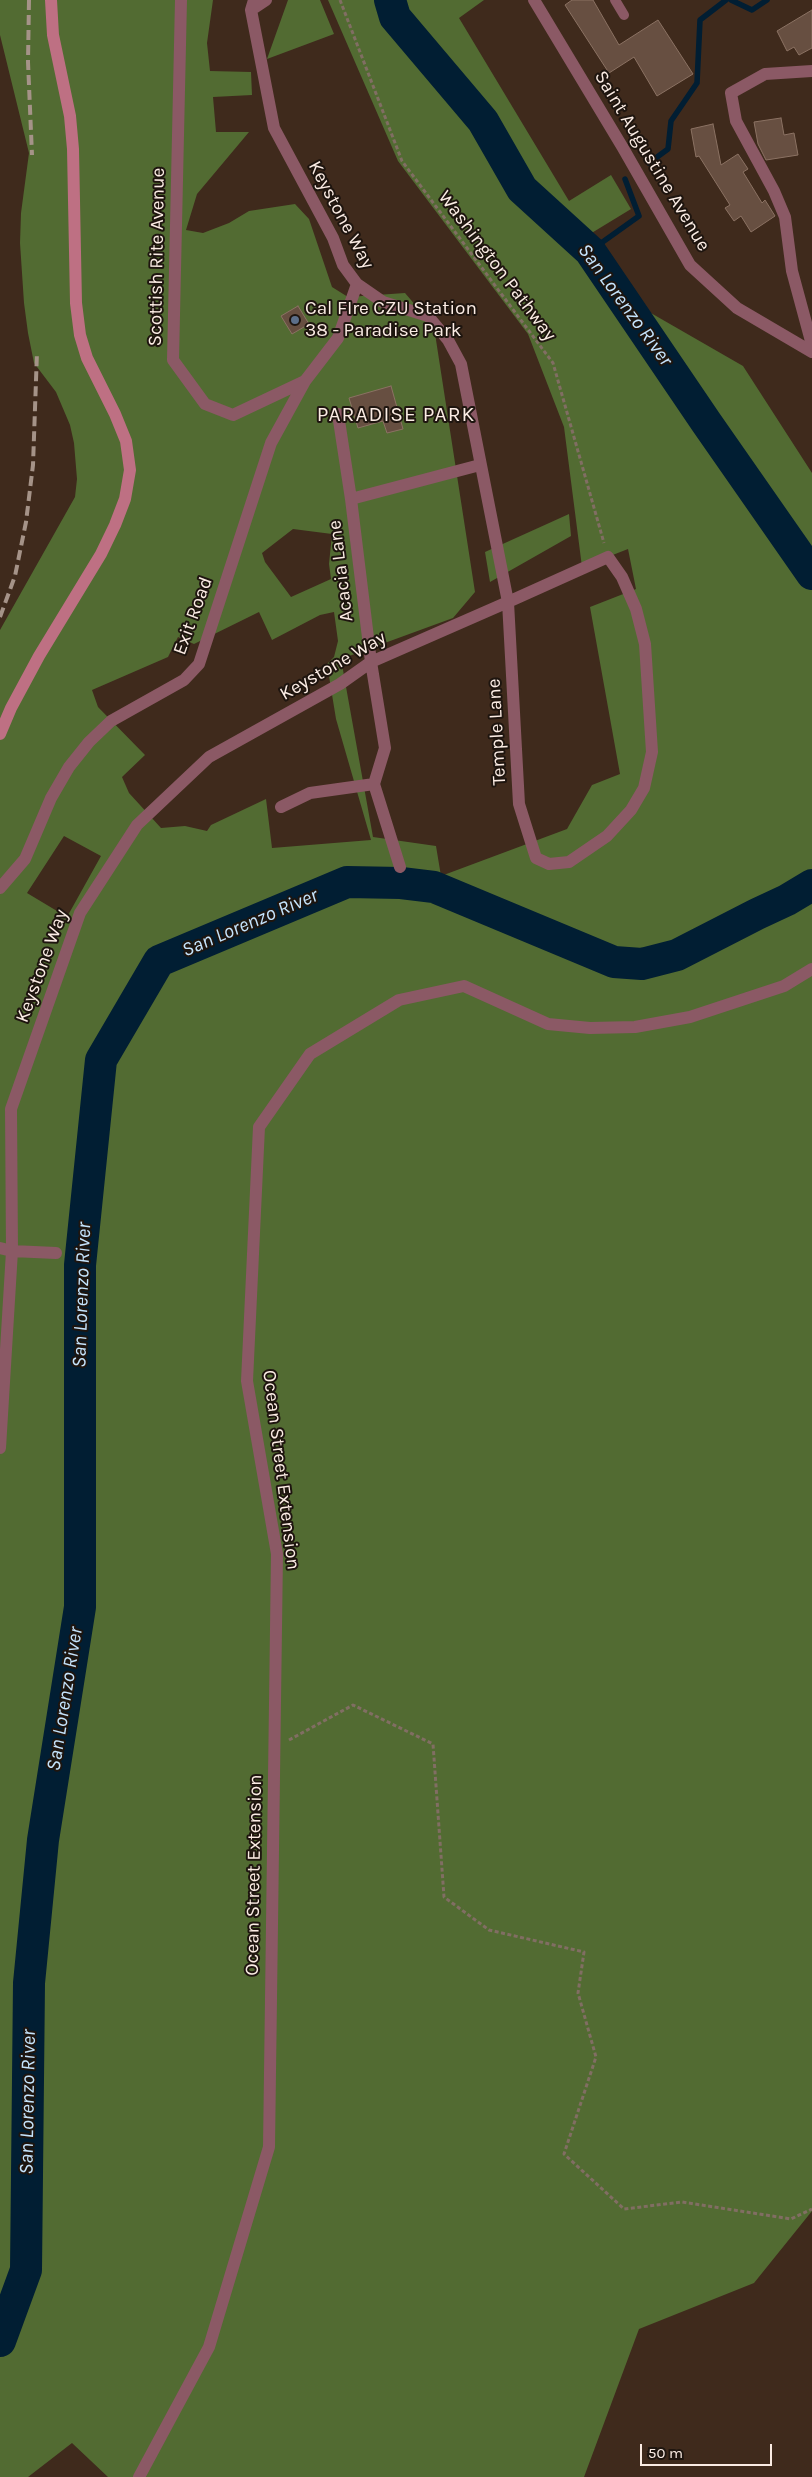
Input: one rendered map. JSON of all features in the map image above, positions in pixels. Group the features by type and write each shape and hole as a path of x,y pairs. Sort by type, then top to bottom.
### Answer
{"main road":[{"path":"0,734 11,708 39,656 100,554 115,525 125,499 130,470 126,441 116,414 88,358 80,335 76,303 73,149 70,116 53,36 51,0"}],"street":[{"name":"Scottish Rite Avenue","path":"181,0 173,360 205,404 233,415 305,381 338,338 357,284"},
{"path":"252,5 266,0"},
{"name":"Saint Augustine Avenue","path":"534,0 623,148 690,265 737,308 812,352"},
{"name":"Keystone Way","path":"252,5 274,128 333,238 343,265 357,284 383,302 428,316 448,340 461,364 508,602"},
{"path":"812,71 765,74 731,93 736,121 774,192 785,217 792,271 812,345"},
{"name":"Exit Road","path":"0,888 26,859 51,798 69,767 89,742 111,721 184,680 199,664 271,443 305,381"},
{"name":"Acacia Lane","path":"338,414 351,499 371,662 385,748 374,784"},
{"path":"351,499 480,465"},
{"name":"Keystone Way","path":"0,1448 11,1109 80,913 137,825 210,757 340,684 371,662 608,557"},
{"name":"Temple Lane","path":"508,602 519,804 536,858 549,864 569,862 607,836 631,810 644,788 652,752 645,644 636,609 622,577 608,557"},
{"path":"281,807 310,793 374,784 400,867"},
{"name":"Ocean Street Extension","path":"139,2477 210,2348 269,2147 276,1554 248,1381 259,1127 310,1054 399,1000 464,986 548,1024 590,1028 635,1027 690,1017 784,986 812,969"},
{"path":"6,1250 56,1253"}],"lane":[{"path":"615,0 624,15"}],"path":[{"name":"Washington Pathway","path":"340,0 402,161 553,363 608,557"},
{"path":"275,1748 353,1705 433,1744 444,1897 490,1930 584,1952 578,1993 596,2057 564,2154 624,2209 682,2202 791,2219 812,2209"}],"green space":[{"path":"0,0 213,0 207,43 210,71 251,72 252,95 213,97 216,132 249,132 197,194 186,230 203,233 229,223 249,211 295,204 309,219 332,287 348,297 405,293 434,327 475,592 453,618 341,659 373,837 436,846 441,876 567,829 592,785 620,774 590,607 636,589 628,549 582,567 564,427 528,334 398,161 328,0 484,0 459,18 569,201 611,175 631,209 590,234 630,301 743,366 812,473 812,2211 754,2283 639,2329 584,2477 108,2477 72,2443 28,2477 0,2477 0,630 75,497 77,479 74,443 70,425 56,392 34,363 28,333 20,243 21,213 29,153 0,35","holes":["293,529 332,534 329,564 331,579 291,597 265,562 262,553","259,612 272,640 320,615 334,612 338,641 334,657 327,664 336,719 371,840 272,848 266,799 211,825 207,831 185,826 161,828 129,793 122,777 145,755 98,707 92,690 168,657 178,637 194,644","64,836 101,856 67,917 27,893"]},
{"path":"288,0 320,0 334,34 267,59"},
{"path":"569,514 571,536 490,582 485,552"}],"building":[{"path":"572,0 593,0 619,45 658,20 693,74 657,96 634,57 609,73 565,5"},
{"path":"812,10 812,48 799,55 794,47 787,51 777,31"},
{"path":"781,118 784,135 794,133 798,155 766,160 758,144 754,122"},
{"path":"713,124 721,165 738,154 748,169 743,172 762,203 765,200 775,216 751,232 741,216 734,221 725,208 730,205 699,156 696,157 691,129"},
{"name":"Cal FIre CZU Station 38 - Paradise Park","path":"298,306 309,324 292,334 281,316"},
{"path":"391,386 403,429 387,433 383,421 358,428 349,398"}],"waterway":[{"name":"San Lorenzo River","path":"390,0 395,17 483,121 522,189 590,251 812,574"},
{"path":"649,163 668,149 671,121 697,83 700,20 726,0"},
{"path":"731,0 752,10 767,0"},
{"path":"590,251 639,216 625,179"},
{"name":"San Lorenzo River","path":"0,2341 26,2270 29,1983 43,1840 80,1607 80,1265 101,1060 159,961 347,882 401,883 434,887 614,962 642,964 677,955 787,900 812,885"}],"railway":[{"path":"29,0 28,62 32,155"},
{"path":"0,617 15,576 26,522 33,465 37,352"}],"place":[{"name":"Cal FIre CZU Station 38 - Paradise Park","path":"295,320"}],"district":[{"name":"PARADISE PARK","path":"396,415"}]}
